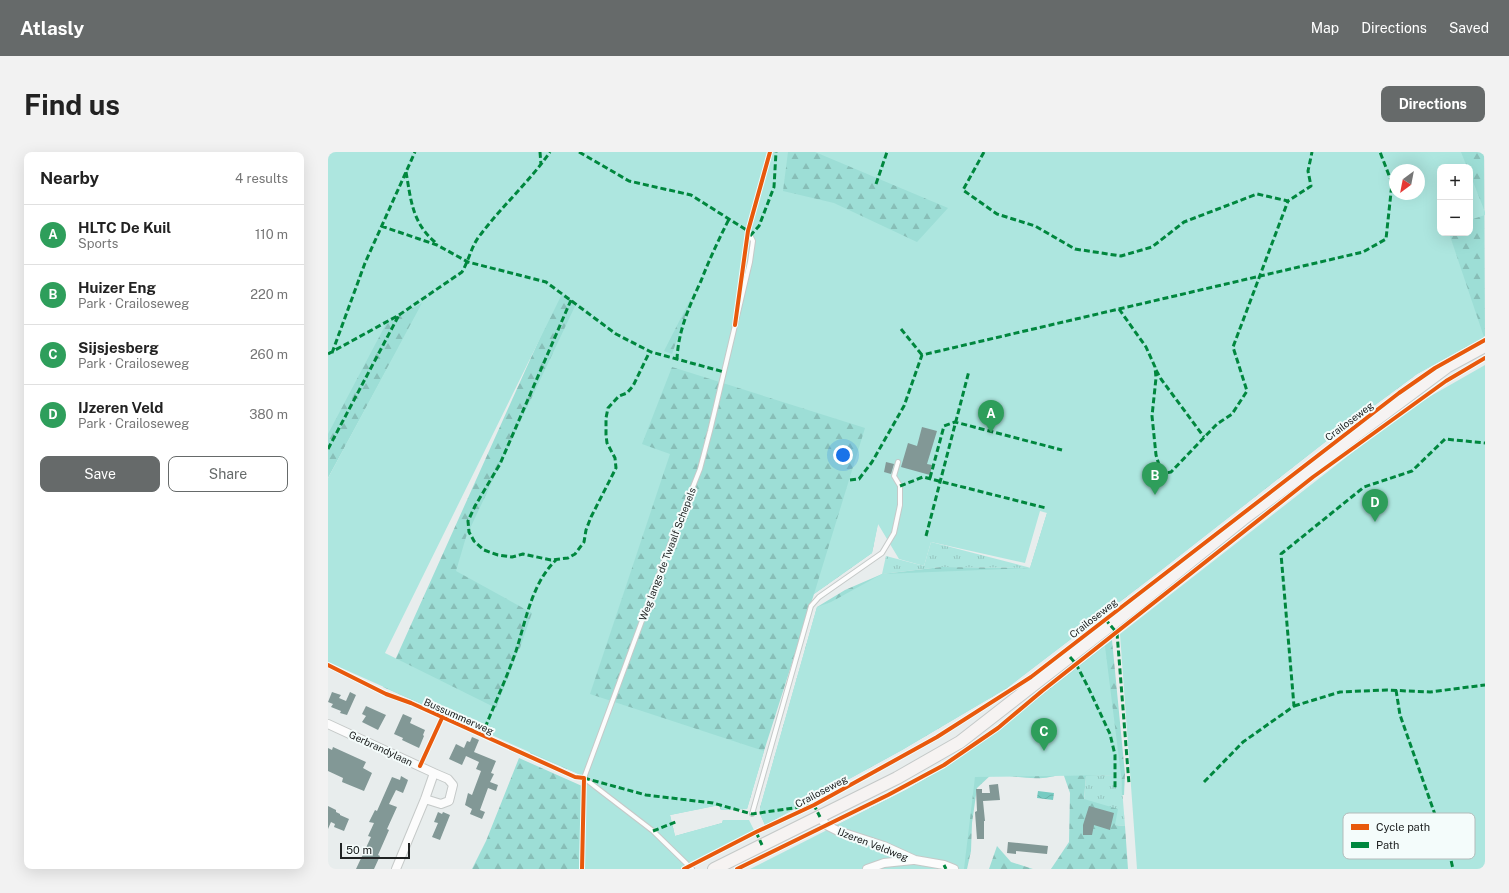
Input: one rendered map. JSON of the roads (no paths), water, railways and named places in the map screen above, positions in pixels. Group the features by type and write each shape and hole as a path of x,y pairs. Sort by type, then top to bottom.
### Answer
{"main road":[{"name":"Crailoseweg","path":"714,869 897,778 960,742 1140,602 1243,519 1448,366 1485,346"}],"street":[{"name":"Gerbrandylaan","path":"328,724 434,772 448,779 453,785 449,801 441,804 425,799"},
{"path":"396,869 425,799 434,772"},
{"name":"IJzeren Veldweg","path":"820,817 826,825 838,831 884,846 915,860 944,865 954,869"},
{"path":"867,869 884,863 915,860"}],"lane":[{"name":"Weg langs de Twaalf Schepels","path":"692,869 653,831 584,778 671,542 700,469 750,262 753,241 748,231"},
{"path":"752,814 811,606 819,597 882,553 894,533 900,505 900,486 894,476 898,462"}],"water":[{"path":"1038,791 1054,793 1053,800 1037,798"}],"place":[{"name":"HLTC De Kuil","path":"991,433"},
{"name":"Huizer Eng","path":"1155,495"},
{"name":"IJzeren Veld","path":"1375,522"},
{"name":"Sijsjesberg","path":"1044,751"}]}
